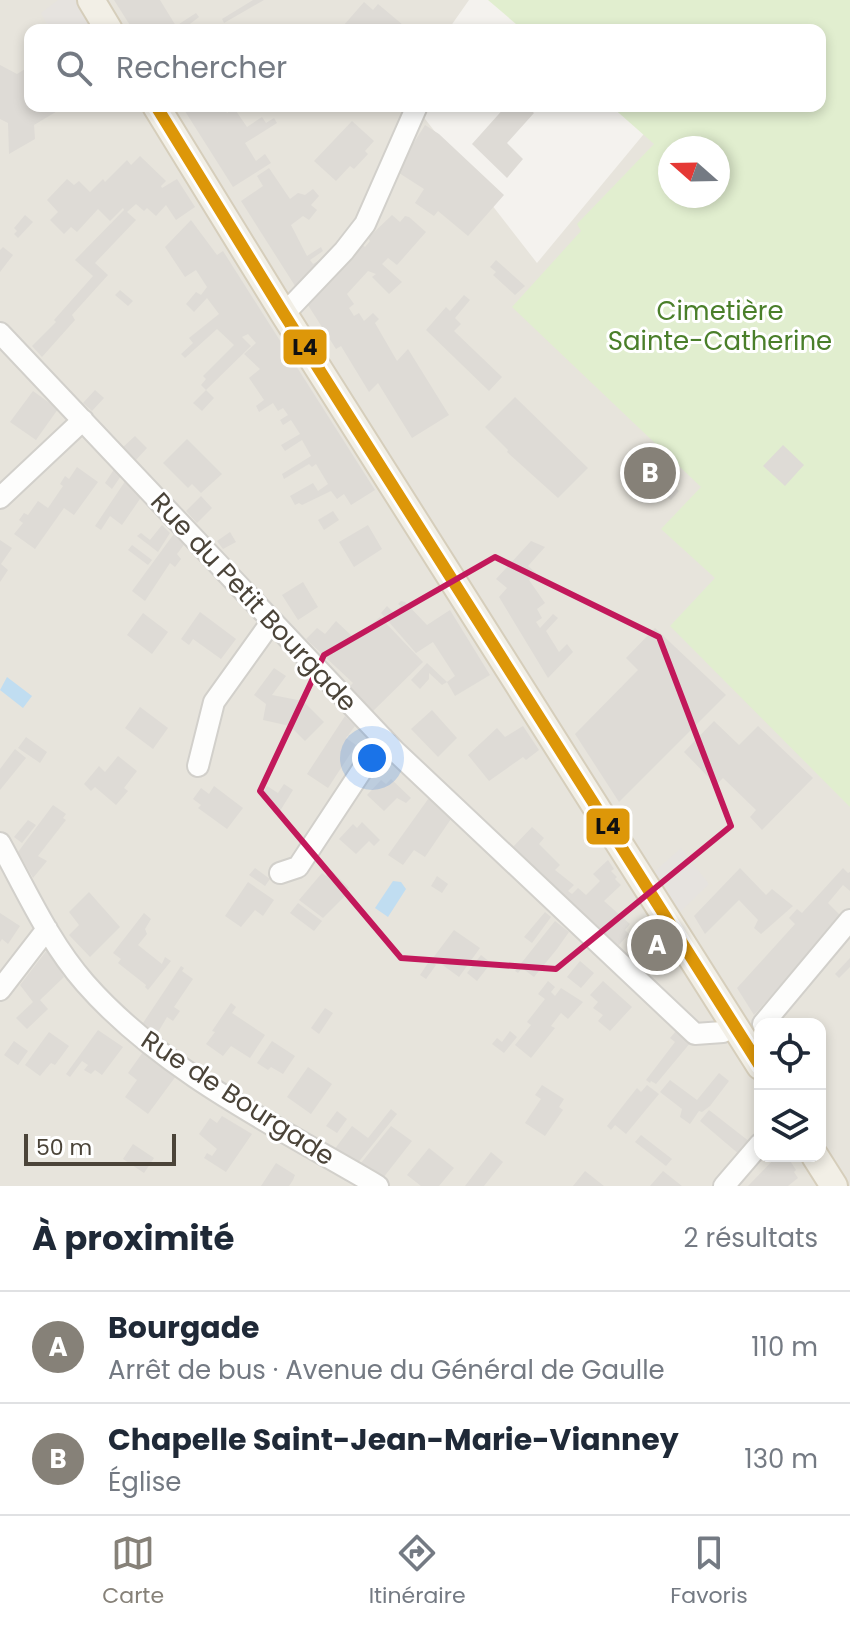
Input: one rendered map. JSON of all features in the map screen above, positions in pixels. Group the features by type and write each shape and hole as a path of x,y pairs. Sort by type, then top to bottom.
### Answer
{"main road":[{"path":"91,0 105,24"},
{"path":"160,112 284,314 751,1030"},
{"path":"819,1162 834,1186"}],"street":[{"path":"284,314 344,251 365,224 414,112"},
{"name":"Rue du Petit Bourgade","path":"0,333 383,738 695,1034 751,1030"},
{"path":"0,498 83,420"},
{"path":"198,766 214,702 272,621"},
{"path":"280,873 298,867 383,738"},
{"name":"Rue de Bourgade","path":"0,843 47,929 83,980 126,1026 222,1094 378,1186"},
{"path":"751,1030 850,920"},
{"path":"0,990 47,929"},
{"path":"724,1186 754,1151"}],"highlighted area":[{"path":"495,557 659,637 731,826 556,969 401,958 260,791 324,655"}],"shaded area":[{"path":"0,0 469,0 452,24 24,24 24,112 420,112 537,263 662,112 826,112 826,24 850,0 850,1186 0,1186"},
{"path":"58,0 75,0 90,24 47,24 41,13"},
{"path":"681,848 709,884 680,912 653,873"}],"green space":[{"name":"Cimetière Sainte-Catherine","path":"488,0 850,0 850,807 670,626 715,578 661,529 701,487 512,307 581,231 577,224 654,144 618,112 826,112 826,24 516,24"}],"water":[{"path":"7,677 32,696 23,708 0,690"},
{"path":"393,881 401,882 406,889 388,917 375,908"}],"building":[{"path":"114,0 160,0 175,24 129,24"},
{"path":"253,0 264,0 224,23 222,19"},
{"path":"364,2 373,10 378,4 402,24 345,24"},
{"path":"196,13 199,17 190,24 179,24"},
{"path":"0,65 17,74 24,70 24,112 56,112 34,125 35,139 9,154 8,123 0,119"},
{"path":"186,112 237,112 247,127 262,117 266,123 274,118 277,123 245,143 256,161 265,154 271,163 233,187"},
{"path":"501,112 534,113 507,143 523,159 507,178 472,144"},
{"path":"352,121 374,141 365,151 368,154 354,169 350,166 336,181 314,161"},
{"path":"425,125 439,134 504,195 468,236 438,211 434,216 415,203 424,189 396,171"},
{"path":"140,156 166,181 162,188 177,179 195,207 176,220 166,205 156,216 136,204 127,212 136,220 95,263 108,275 72,315 75,320 42,357 32,346 93,276 75,260 124,210 110,221 98,209 77,232 71,227 64,234 50,220 58,212 47,200 67,179 74,185 79,181 90,192 127,160 131,165"},
{"path":"269,168 290,199 313,189 319,196 311,205 317,210 309,220 303,216 291,225 307,256 321,247 323,251 310,260 313,264 320,260 322,263 297,289 241,201 263,186 257,176"},
{"path":"25,215 33,222 18,238 14,228"},
{"path":"392,215 400,222 405,216 409,217 426,232 397,265 388,258 382,264 402,282 389,294 372,277 376,274 368,271 347,294 354,304 349,308 354,316 359,313 364,321 373,313 379,319 375,323 397,361 408,349 449,415 412,438 378,383 369,392 341,346 336,349 306,302 360,243 365,247 370,241 368,238"},
{"path":"191,220 217,255 223,251 375,490 351,505 344,494 337,499 331,491 302,505 295,505 290,496 313,483 318,491 328,484 316,464 312,467 309,464 284,479 282,474 311,456 302,440 285,451 281,445 300,434 291,420 283,425 280,420 288,415 283,408 278,411 273,403 259,412 256,406 264,400 249,378 260,369 244,354 256,343 248,334 242,337 251,346 206,390 201,385 206,379 203,376 234,345 217,329 185,358 181,354 193,343 189,338 219,314 207,298 194,312 186,304 196,292 201,295 207,287 196,270 185,277 165,247"},
{"path":"3,247 13,255 0,272 0,250"},
{"path":"496,260 525,286 515,295 493,275 496,272 490,267"},
{"path":"120,290 133,301 128,306 115,295"},
{"path":"464,295 470,300 455,318 461,324 454,331 502,377 489,391 426,330 446,307 450,311"},
{"path":"95,390 104,398 92,411 83,403"},
{"path":"206,390 214,398 202,411 193,403"},
{"path":"33,391 58,409 36,440 10,422"},
{"path":"515,397 588,468 558,498 507,452 485,427"},
{"path":"135,436 147,448 135,461 122,448"},
{"path":"187,439 222,474 201,493 192,484 188,488 163,463"},
{"path":"783,445 804,465 785,486 763,466"},
{"path":"636,447 647,457 652,453 648,459 669,476 666,480 679,491 671,500 658,489 654,492 645,481 640,484 644,479 625,461"},
{"path":"77,467 98,482 74,515 64,508 35,549 14,534 23,523 19,520 24,513 28,515 38,501 48,508 63,486 60,484 65,476 69,479"},
{"path":"115,468 123,473 112,489 105,483"},
{"path":"126,480 142,496 122,525 110,516 101,530 95,526"},
{"path":"201,496 212,508 197,523 186,511"},
{"path":"333,511 339,520 324,530 318,520"},
{"path":"162,525 170,533 158,552 137,536 141,533 150,540"},
{"path":"368,525 382,549 354,567 339,542"},
{"path":"176,531 186,542 177,554 181,559 175,567 170,563 145,601 132,591"},
{"path":"230,532 236,542 223,549 217,541"},
{"path":"0,540 12,548 1,564 8,570 0,582"},
{"path":"531,541 545,547 528,566 536,573 529,580 545,603 537,609 542,618 536,622 540,628 553,614 558,618 546,631 559,652 567,644 573,652 548,678 499,597 507,588 496,579"},
{"path":"132,545 152,560 148,565 128,550"},
{"path":"303,582 318,607 298,620 282,595"},
{"path":"401,601 427,625 450,610 490,675 455,696 447,682 455,676 433,642 416,653 381,613 387,606 394,613 401,606 398,604"},
{"path":"200,612 236,639 221,659 193,639 189,645 181,639"},
{"path":"143,613 168,632 152,654 127,635"},
{"path":"380,617 423,662 370,714 347,689 353,683 306,639 317,628 325,634 336,621 355,639"},
{"path":"655,628 726,695 619,802 575,734 638,670 626,658"},
{"path":"427,663 447,682 442,685 429,673 429,679 420,689 411,680"},
{"path":"274,668 286,676 272,695 303,701 324,722 305,741 290,726 263,720 266,704 254,695"},
{"path":"140,707 168,728 153,749 125,728"},
{"path":"432,710 457,738 438,757 411,729"},
{"path":"345,716 355,726 346,738 356,745 328,788 307,774"},
{"path":"714,721 739,745 758,726 813,778 762,830 750,817 756,810 723,778 716,785 684,752"},
{"path":"523,726 539,750 526,760 523,757 489,781 468,755 497,728 505,737"},
{"path":"26,737 47,752 40,763 18,748"},
{"path":"15,749 26,758 0,790 0,769"},
{"path":"118,756 137,771 124,788 128,791 116,805 95,787 91,791 84,784 99,766 105,772"},
{"path":"391,779 411,798 406,803 397,798 384,811 367,795 381,780 386,784"},
{"path":"284,784 293,790 280,811 261,796 267,786 278,793"},
{"path":"214,786 243,808 227,829 198,808 201,805 193,799 201,788 209,794"},
{"path":"431,795 453,816 425,857 414,850 403,865 388,855"},
{"path":"53,805 66,814 63,818 66,820 38,856 47,861 33,878 18,852"},
{"path":"28,820 36,825 22,843 14,837"},
{"path":"362,822 380,840 374,846 369,841 356,854 339,839 353,824 357,828"},
{"path":"532,827 544,838 539,844 560,865 555,870 574,885 568,891 572,894 578,888 586,895 600,881 593,874 608,860 614,869 611,871 617,877 615,879 621,885 604,901 630,924 625,930 629,934 618,946 512,848"},
{"path":"255,868 270,879 265,886 249,875"},
{"path":"740,868 766,895 772,889 793,906 761,934 754,928 758,920 739,900 705,934 694,916"},
{"path":"843,868 850,872 850,891 843,885 828,903 842,917 754,1015 737,988 795,924 789,918 797,909 802,913"},
{"path":"332,871 349,888 323,918 299,900 322,873 326,876"},
{"path":"437,876 448,884 442,893 431,886"},
{"path":"248,882 274,900 263,916 255,910 241,927 225,916"},
{"path":"89,892 120,927 90,957 69,935 79,925 69,912"},
{"path":"298,903 322,921 314,931 290,913"},
{"path":"545,912 551,917 532,943 524,937"},
{"path":"0,913 20,926 8,944 2,939 0,942"},
{"path":"144,913 151,919 145,929 147,934 138,945 162,964 165,957 171,961 148,990 118,963 121,959 113,953"},
{"path":"555,921 569,932 557,949 534,977 522,968 518,973 515,971"},
{"path":"454,930 480,948 459,977 433,958"},
{"path":"47,950 64,977 40,1000 48,1009 27,1029 16,1018 33,1002 20,985"},
{"path":"481,955 491,963 477,981 467,973"},
{"path":"850,958 850,967 839,978 835,974"},
{"path":"430,960 436,965 426,979 420,975"},
{"path":"580,961 594,973 581,988 567,977"},
{"path":"181,966 184,968 182,971 193,979 174,1007 180,1011 173,1021 167,1017 157,1034 143,1023"},
{"path":"548,981 555,987 551,992 555,996 561,988 583,1002 568,1019 561,1013 551,1026 555,1028 531,1058 515,1045 531,1025 527,1022 545,999 538,994"},
{"path":"603,981 632,1007 610,1031 598,1021 603,1015 593,1008 598,1002 590,995"},
{"path":"231,1003 236,1007 232,1013 265,1035 250,1058 231,1046 223,1056 206,1044"},
{"path":"325,1008 333,1013 319,1034 311,1028"},
{"path":"98,1030 123,1047 102,1075 95,1070 91,1074 84,1070 88,1065 82,1061 70,1077 66,1074"},
{"path":"510,1031 517,1037 504,1053 492,1044 497,1038 502,1042"},
{"path":"676,1031 691,1042 656,1084 650,1083 646,1080 675,1042 670,1038"},
{"path":"49,1032 69,1046 55,1065 51,1063 40,1076 25,1065"},
{"path":"14,1041 28,1051 18,1065 4,1055"},
{"path":"272,1041 295,1056 283,1074 257,1063"},
{"path":"143,1052 176,1076 148,1114 125,1097 137,1080 128,1073"},
{"path":"308,1067 332,1084 311,1114 287,1097"},
{"path":"719,1073 729,1081 710,1106 699,1111 690,1124 680,1117 682,1109 660,1092 670,1080 697,1100"},
{"path":"542,1085 564,1099 559,1107 563,1110 545,1136 525,1123 541,1099 535,1095"},
{"path":"647,1085 659,1094 626,1134 615,1125 611,1130 607,1126 637,1088 641,1092"},
{"path":"391,1109 397,1114 357,1164 334,1150 352,1126 368,1138"},
{"path":"709,1110 750,1142 740,1155 700,1121"},
{"path":"337,1111 347,1119 337,1133 326,1126"},
{"path":"222,1116 252,1134 226,1172 204,1158 207,1153 212,1156 217,1149 199,1134 210,1118 217,1123"},
{"path":"391,1126 412,1141 383,1178 361,1163"},
{"path":"641,1135 672,1159 666,1166 635,1142"},
{"path":"133,1144 154,1158 144,1173 123,1159"},
{"path":"429,1148 454,1168 439,1186 421,1186 407,1175"},
{"path":"491,1152 503,1162 484,1186 465,1186"},
{"path":"771,1162 791,1162 798,1178 788,1186 748,1186"},
{"path":"276,1163 295,1175 293,1180 289,1186 261,1186"},
{"path":"585,1171 604,1186 573,1186"},
{"path":"663,1171 682,1186 650,1186"}],"transit line":[{"name":"L4","path":"160,112 754,1057"}],"place":[{"name":"Chapelle Saint-Jean-Marie-Vianney","path":"650,473"},
{"name":"Bourgade","path":"657,945"}]}
